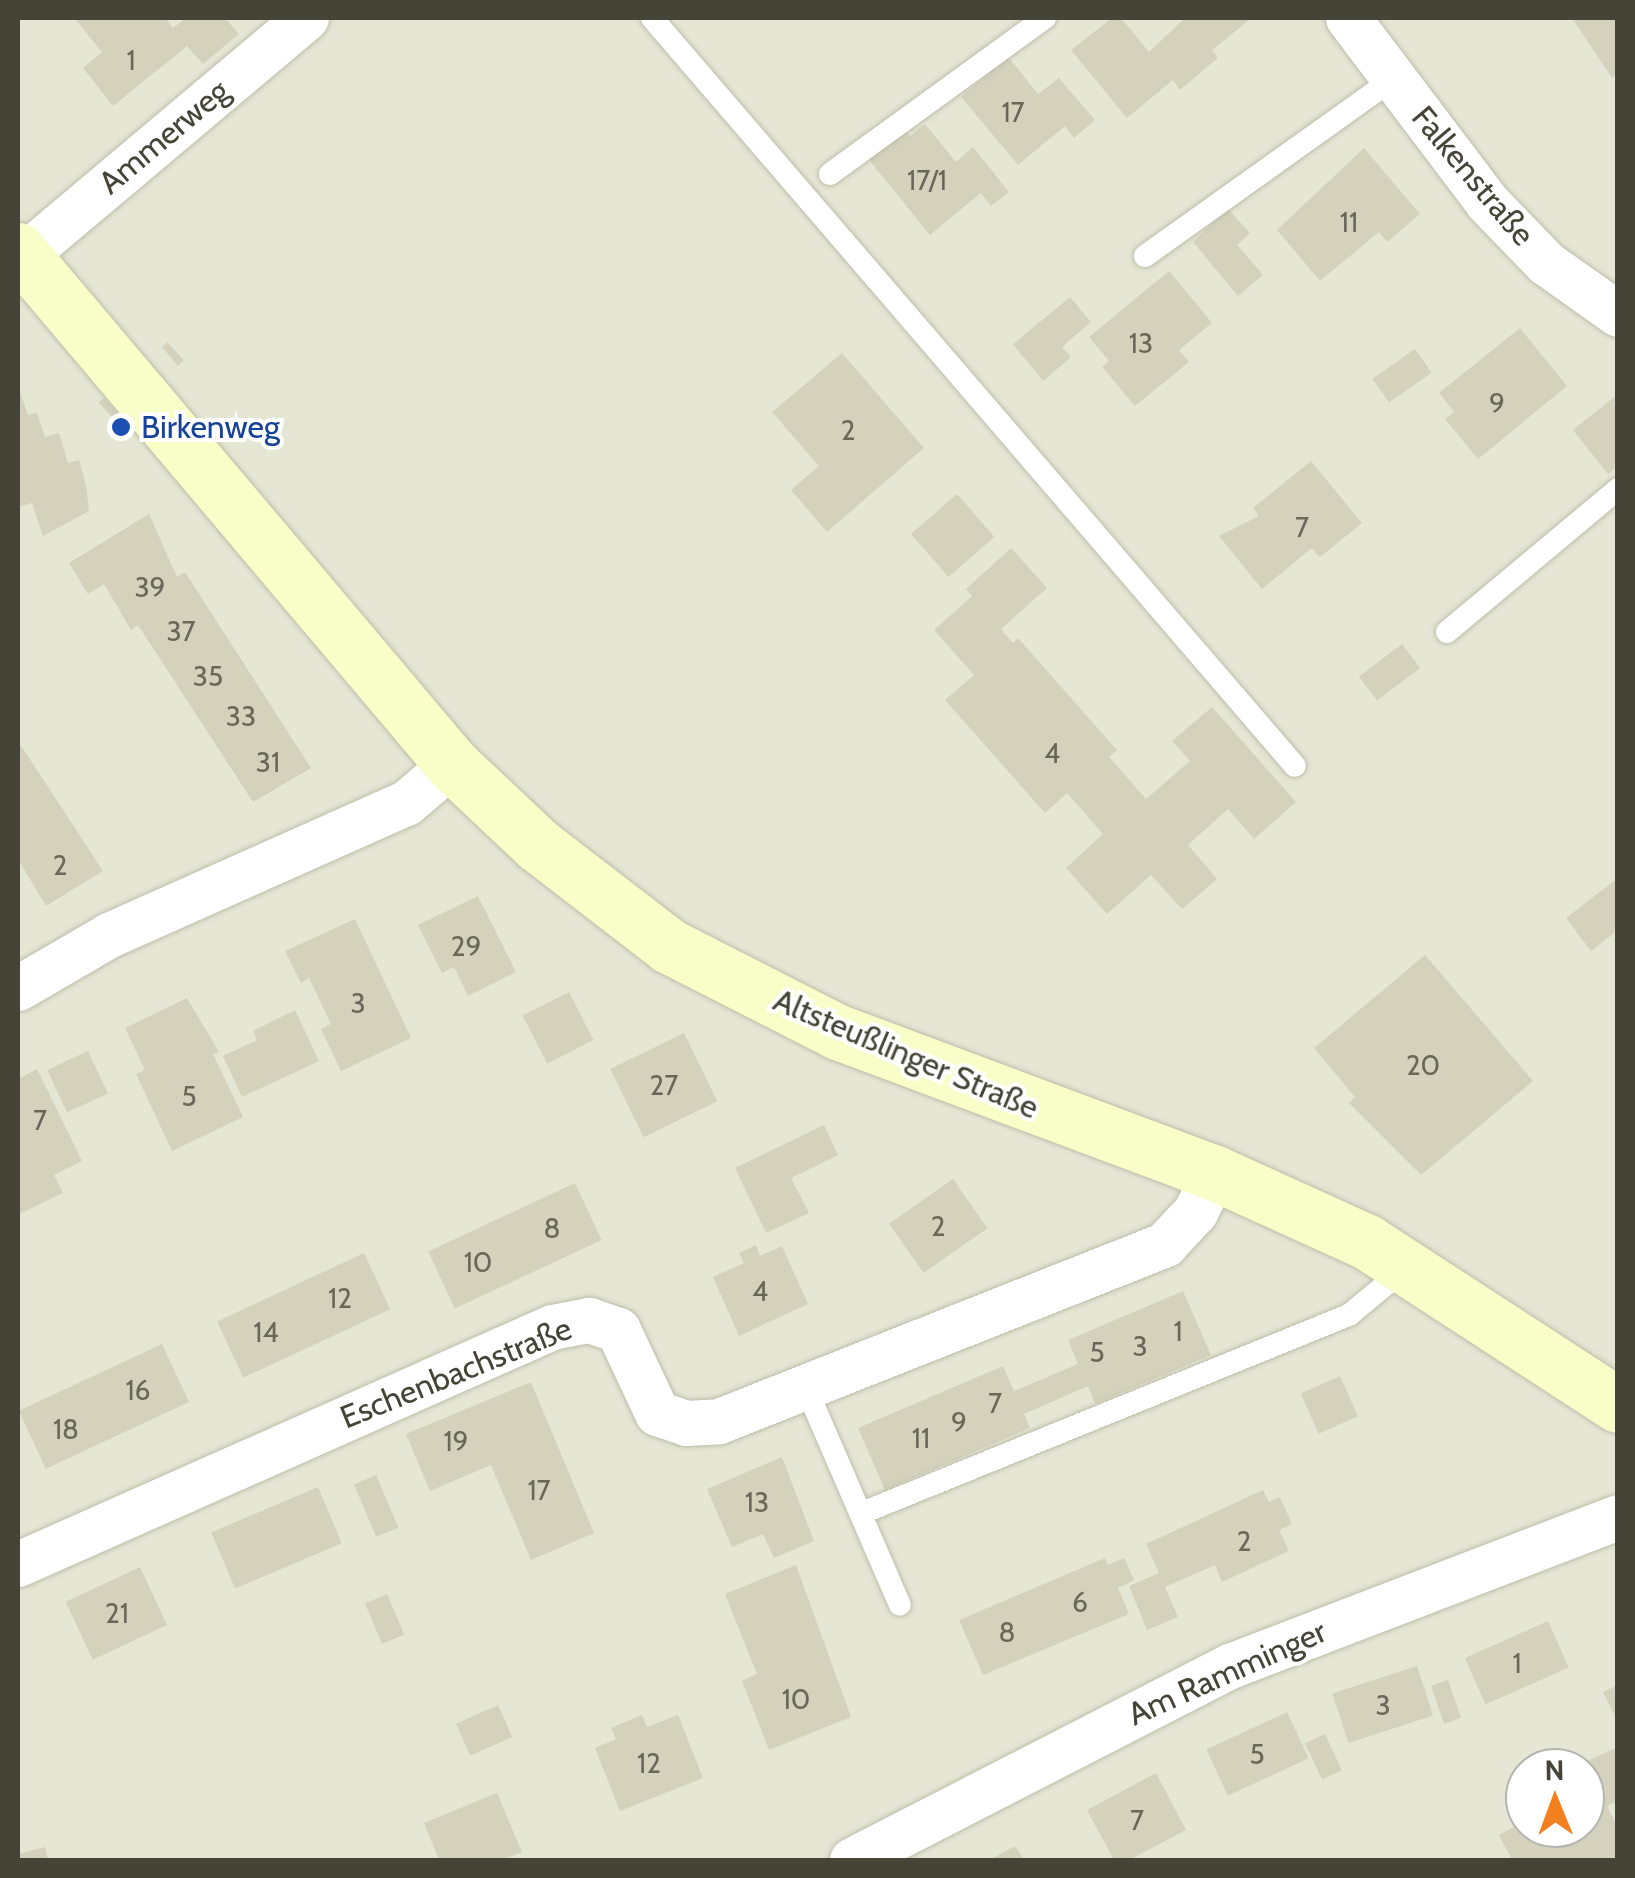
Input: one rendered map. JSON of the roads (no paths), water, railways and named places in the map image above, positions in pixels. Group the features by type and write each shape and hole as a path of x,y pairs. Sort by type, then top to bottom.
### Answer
{"street":[{"name":"Falkenstraße","path":"1348,18 1487,202 1546,263 1618,314"},
{"name":"Ammerweg","path":"20,253 293,21"},
{"name":"Altsteußlinger Straße","path":"20,253 452,764 538,845 669,946 838,1032 1214,1173 1407,1268 1618,1405"},
{"path":"18,988 109,935 406,803 452,764"},
{"name":"Eschenbachstraße","path":"18,1564 552,1327 589,1320 618,1330 656,1414 686,1423 719,1421 1165,1244 1195,1212 1214,1173"},
{"name":"Am Ramminger","path":"852,1860 1230,1666 1618,1517"}],"lane":[{"path":"652,18 1295,766"},
{"path":"830,174 1045,18"},
{"path":"1145,256 1394,79"},
{"path":"1447,632 1618,490"},
{"path":"862,1514 1349,1314 1407,1268"},
{"path":"806,1388 900,1605"}],"place":[{"name":"Birkenweg","path":"121,427"}]}
